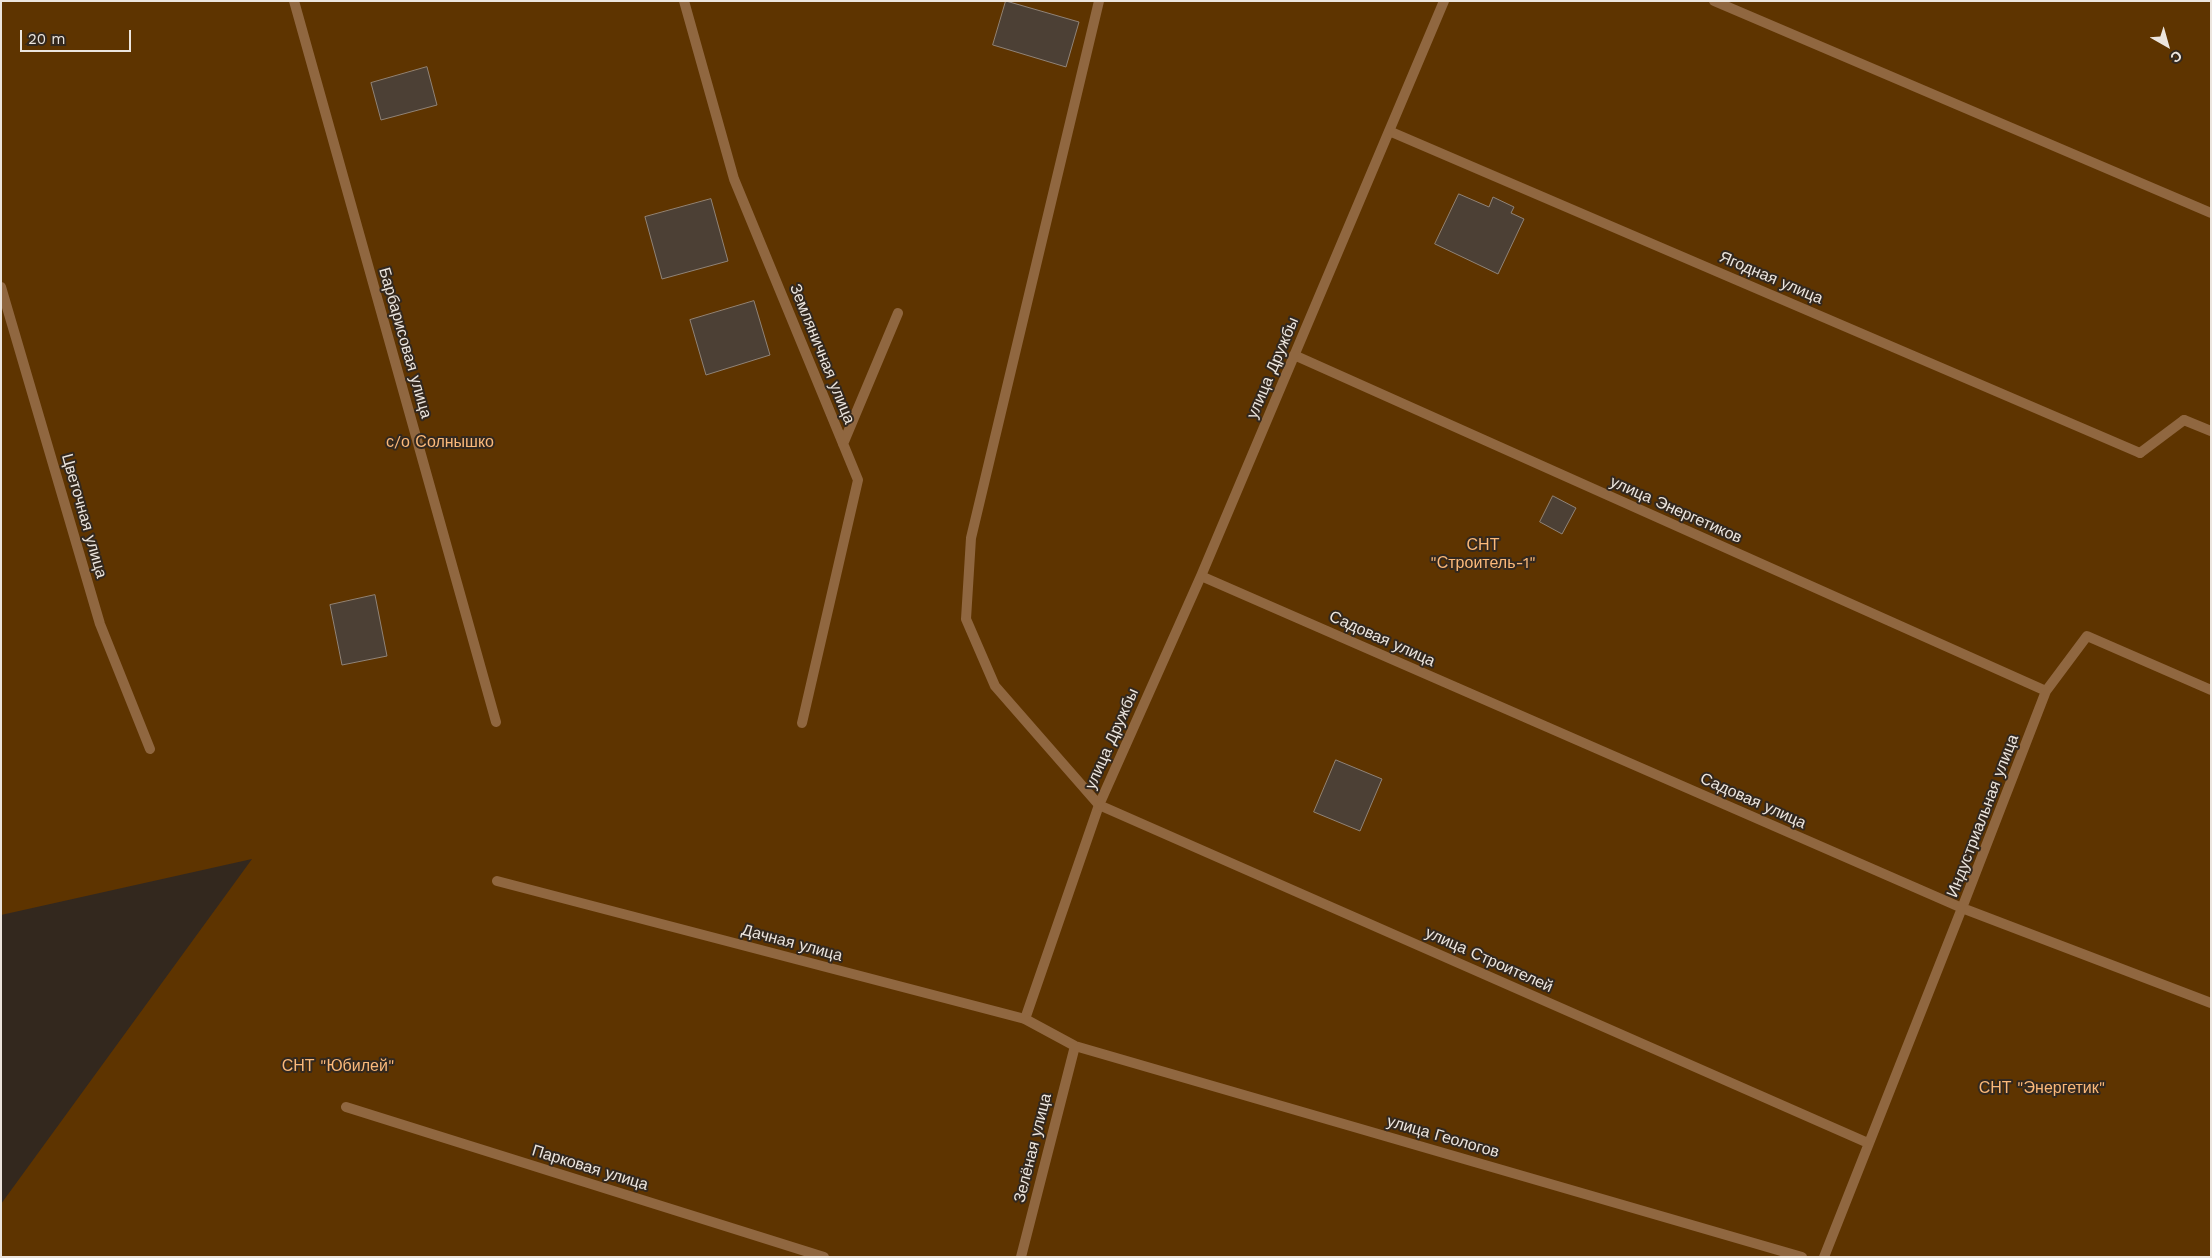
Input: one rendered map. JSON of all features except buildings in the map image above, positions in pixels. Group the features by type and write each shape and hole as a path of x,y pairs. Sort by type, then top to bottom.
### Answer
{"street":[{"name":"Барбарисовая улица","path":"294,1 496,722"},
{"name":"Земляничная улица","path":"684,1 734,179 858,480 802,723"},
{"name":"улица Дружбы","path":"1099,1 971,538 966,619 995,686 1099,805 1201,576 1444,1"},
{"path":"1714,1 2211,213"},
{"name":"Ягодная улица","path":"1389,131 2140,453 2184,420 2211,431"},
{"name":"Цветочная улица","path":"1,287 100,624 150,749"},
{"path":"843,444 898,313"},
{"name":"улица Энергетиков","path":"1294,355 2046,691"},
{"name":"Садовая улица","path":"1201,576 1962,908"},
{"name":"Индустриальная улица","path":"2211,690 2087,636 2046,691 1962,908 2211,1003"},
{"path":"1025,1019 1099,805"},
{"name":"улица Строителей","path":"1099,805 1868,1143"},
{"name":"Дачная улица","path":"497,881 1025,1019 1075,1046"},
{"path":"1824,1257 1962,908"},
{"name":"Зелёная улица","path":"1021,1257 1075,1046"},
{"name":"улица Геологов","path":"1075,1046 1802,1257"},
{"name":"Парковая улица","path":"346,1107 824,1257"}],"green space":[{"path":"1,1 2211,1 2211,1257 1,1257 1,1204 252,859 1,915"}],"park label":[{"name":"с/о Солнышко","path":"440,442"},
{"name":"СНТ \"Строитель-1\"","path":"1483,554"},
{"name":"СНТ \"Юбилей\"","path":"338,1066"},
{"name":"СНТ \"Энергетик\"","path":"2042,1088"}]}
